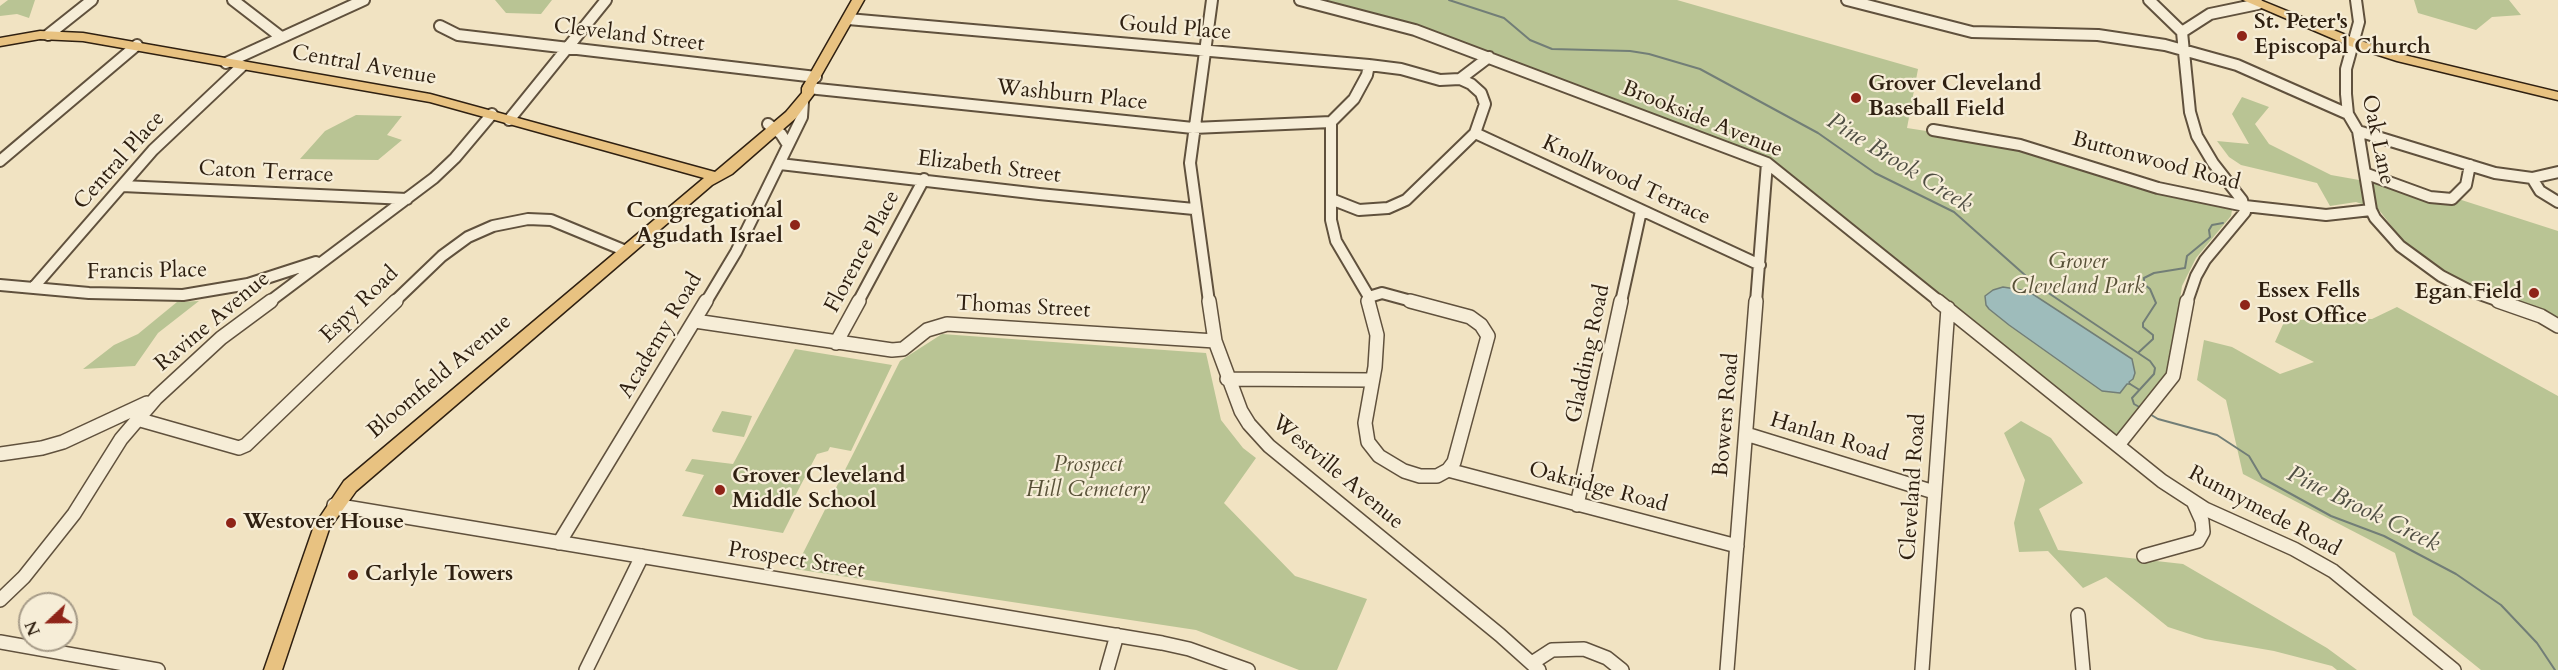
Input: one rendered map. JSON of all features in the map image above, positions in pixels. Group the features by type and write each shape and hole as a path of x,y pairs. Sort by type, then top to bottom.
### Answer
{"main road":[{"name":"Bloomfield Avenue","path":"273,670 317,540 334,506 365,471 714,176 718,167 803,102 858,0"},
{"path":"2253,2 2354,43 2401,58 2558,96"},
{"name":"Central Avenue","path":"0,42 29,36 83,37 430,98 714,176"},
{"name":"Bloomfield Avenue","path":"772,127 812,82"}],"street":[{"path":"48,35 92,0"},
{"path":"233,0 281,37"},
{"path":"226,63 364,0"},
{"path":"509,120 606,0"},
{"name":"Westville Avenue","path":"1212,0 1190,163 1194,208 1215,341 1227,379 1249,424 1269,446 1535,666"},
{"name":"Brookside Avenue","path":"1300,0 1415,30 1767,163 2118,445"},
{"path":"1847,0 1972,32 2098,35 2185,50 2248,70 2348,114"},
{"path":"2118,445 2146,413 2176,370 2188,298 2196,276 2205,260 2243,216 2245,206 2206,153 2197,136 2190,112 2182,32 2149,0"},
{"name":"Oak Lane","path":"2356,0 2359,22 2346,69 2348,114 2358,131 2367,174 2371,210 2390,236 2434,272 2468,290 2528,311 2558,326"},
{"path":"2182,32 2210,14 2253,2"},
{"name":"Gould Place","path":"848,19 1369,65 1401,69 1426,78 1460,79"},
{"name":"Cleveland Street","path":"440,26 458,35 812,82"},
{"path":"0,161 137,45"},
{"path":"1331,199 1359,210 1388,208 1406,200 1423,186 1475,133 1485,104 1481,93 1471,84 1460,79 1489,57"},
{"path":"1369,65 1367,75 1354,99 1331,122 1330,220 1336,241 1369,297 1368,304 1377,335 1375,368 1365,423 1366,433 1373,449 1389,463 1420,476 1437,476 1448,470 1454,462 1488,342 1485,330 1470,317 1442,308 1382,293 1369,297"},
{"name":"Central Place","path":"33,288 177,126 242,66"},
{"name":"Washburn Place","path":"812,82 1193,128 1331,122"},
{"name":"Academy Road","path":"560,543 736,252 802,117 803,102"},
{"name":"Ravine Avenue","path":"0,600 24,577 74,514 136,419 156,398 221,338 434,178 492,114"},
{"path":"772,127 789,145"},
{"name":"Buttonwood Road","path":"1933,130 2020,145 2158,188 2245,206 2325,215 2371,210"},
{"path":"2358,131 2495,173 2532,178 2558,172"},
{"name":"Knollwood Terrace","path":"1475,133 1554,168 1641,212 1760,265"},
{"name":"Bowers Road","path":"1727,670 1767,163"},
{"name":"Elizabeth Street","path":"780,164 1039,194 1194,208"},
{"path":"2367,174 2430,197 2452,199 2466,185 2470,165"},
{"path":"2532,178 2541,191 2558,201"},
{"name":"Florence Place","path":"836,343 924,179"},
{"name":"Caton Terrace","path":"122,186 407,199"},
{"name":"Gladding Road","path":"1577,505 1641,212"},
{"name":"Espy Road","path":"136,419 239,448 246,445 442,256 468,237 493,226 528,219 551,220 626,251"},
{"name":"Francis Place","path":"0,285 89,293 183,295 248,284 325,259"},
{"name":"Cleveland Road","path":"1922,670 1948,308"},
{"name":"Thomas Street","path":"695,321 836,343 903,349 927,330 940,325 957,323 1215,341"},
{"path":"1227,379 1371,380"},
{"path":"0,454 42,448 63,442 156,398"},
{"name":"Hanlan Road","path":"1746,434 1934,492"},
{"name":"Runnymede Road","path":"2118,445 2162,481 2193,501 2294,549 2333,571 2454,670"},
{"name":"Oakridge Road","path":"1448,470 1737,546"},
{"path":"2144,556 2198,541 2203,532 2202,521 2193,501"},
{"name":"Prospect Street","path":"334,506 1117,635 1189,649 1248,670"},
{"path":"586,670 642,556"},
{"path":"2078,615 2083,670"},
{"path":"1107,670 1117,635"},
{"path":"0,642 158,670"},
{"path":"1535,666 1551,650 1584,649 1607,658 1622,670"}],"green space":[{"path":"8,0 35,0 29,18 17,14 0,16 0,6"},
{"path":"495,0 552,0 541,14 506,13"},
{"name":"Grover Cleveland Park","path":"1314,0 1677,0 1918,69 1907,128 1997,142 2050,157 2121,183 2224,207 2232,210 2231,216 2196,258 2182,286 2170,367 2118,438 1767,157 1464,43"},
{"path":"2414,0 2509,0 2521,15 2492,17 2476,30 2418,13"},
{"path":"2242,97 2269,107 2255,124 2269,144 2331,175 2449,196 2558,231 2558,320 2459,280 2435,267 2407,246 2379,210 2356,202 2330,206 2317,183 2241,165 2229,157 2217,141 2249,144 2232,114"},
{"path":"356,115 402,116 387,135 402,140 378,160 300,159 325,131"},
{"path":"199,301 158,333 135,366 83,369 114,345 138,334 177,302"},
{"path":"2397,307 2558,396 2558,670 2481,670 2413,615 2395,553 2243,474 2226,400 2197,380 2204,340 2232,347 2280,374 2314,362 2275,342 2285,320 2372,319"},
{"name":"Prospect Hill Cemetery","path":"942,334 1206,353 1221,420 1243,448 1256,458 1224,503 1295,576 1367,599 1337,670 1299,670 1196,630 795,569 900,361"},
{"path":"795,349 892,365 851,451 830,447 828,451 817,454 793,500 796,501 794,506 796,507 783,533 682,516 704,475 685,471 692,459 733,464"},
{"path":"722,411 752,416 744,437 713,432"},
{"path":"2021,421 2051,438 2083,483 2039,509 2058,550 2183,564 2327,648 2357,670 2337,670 2332,666 2274,651 2205,639 2168,627 2106,577 2083,588 2048,551 2019,552 2014,523 2025,480 2004,433"}],"water":[{"path":"2003,287 2028,291 2132,359 2135,373 2130,384 2127,384 2120,393 2102,391 2009,325 1986,305 1985,296"}],"waterway":[{"name":"Pine Brook Creek","path":"1449,0 1504,18 1530,40 1552,49 1630,51 1649,54 1700,69 1818,133 1875,173 1954,212 2035,284 2150,361 2155,368 2154,374 2132,398 2134,404 2141,408"},
{"path":"2139,352 2153,339 2153,335 2143,327 2143,323 2156,303 2150,289 2144,284 2144,278 2154,273 2185,268 2187,256 2210,237 2209,230 2212,225 2223,223"},
{"path":"2130,384 2138,389"},
{"name":"Pine Brook Creek","path":"2148,413 2158,419 2217,435 2249,456 2262,478 2331,516 2384,536 2456,574 2501,605 2537,643 2555,670"}],"place":[{"name":"St. Peter's Episcopal Church","path":"2242,36"},
{"name":"Grover Cleveland Baseball Field","path":"1856,98"},
{"name":"Congregational Agudath Israel","path":"795,225"},
{"name":"Egan Field","path":"2534,293"},
{"name":"Essex Fells Post Office","path":"2245,305"},
{"name":"Grover Cleveland Middle School","path":"720,490"},
{"name":"Westover House","path":"231,523"},
{"name":"Carlyle Towers","path":"353,575"}]}
